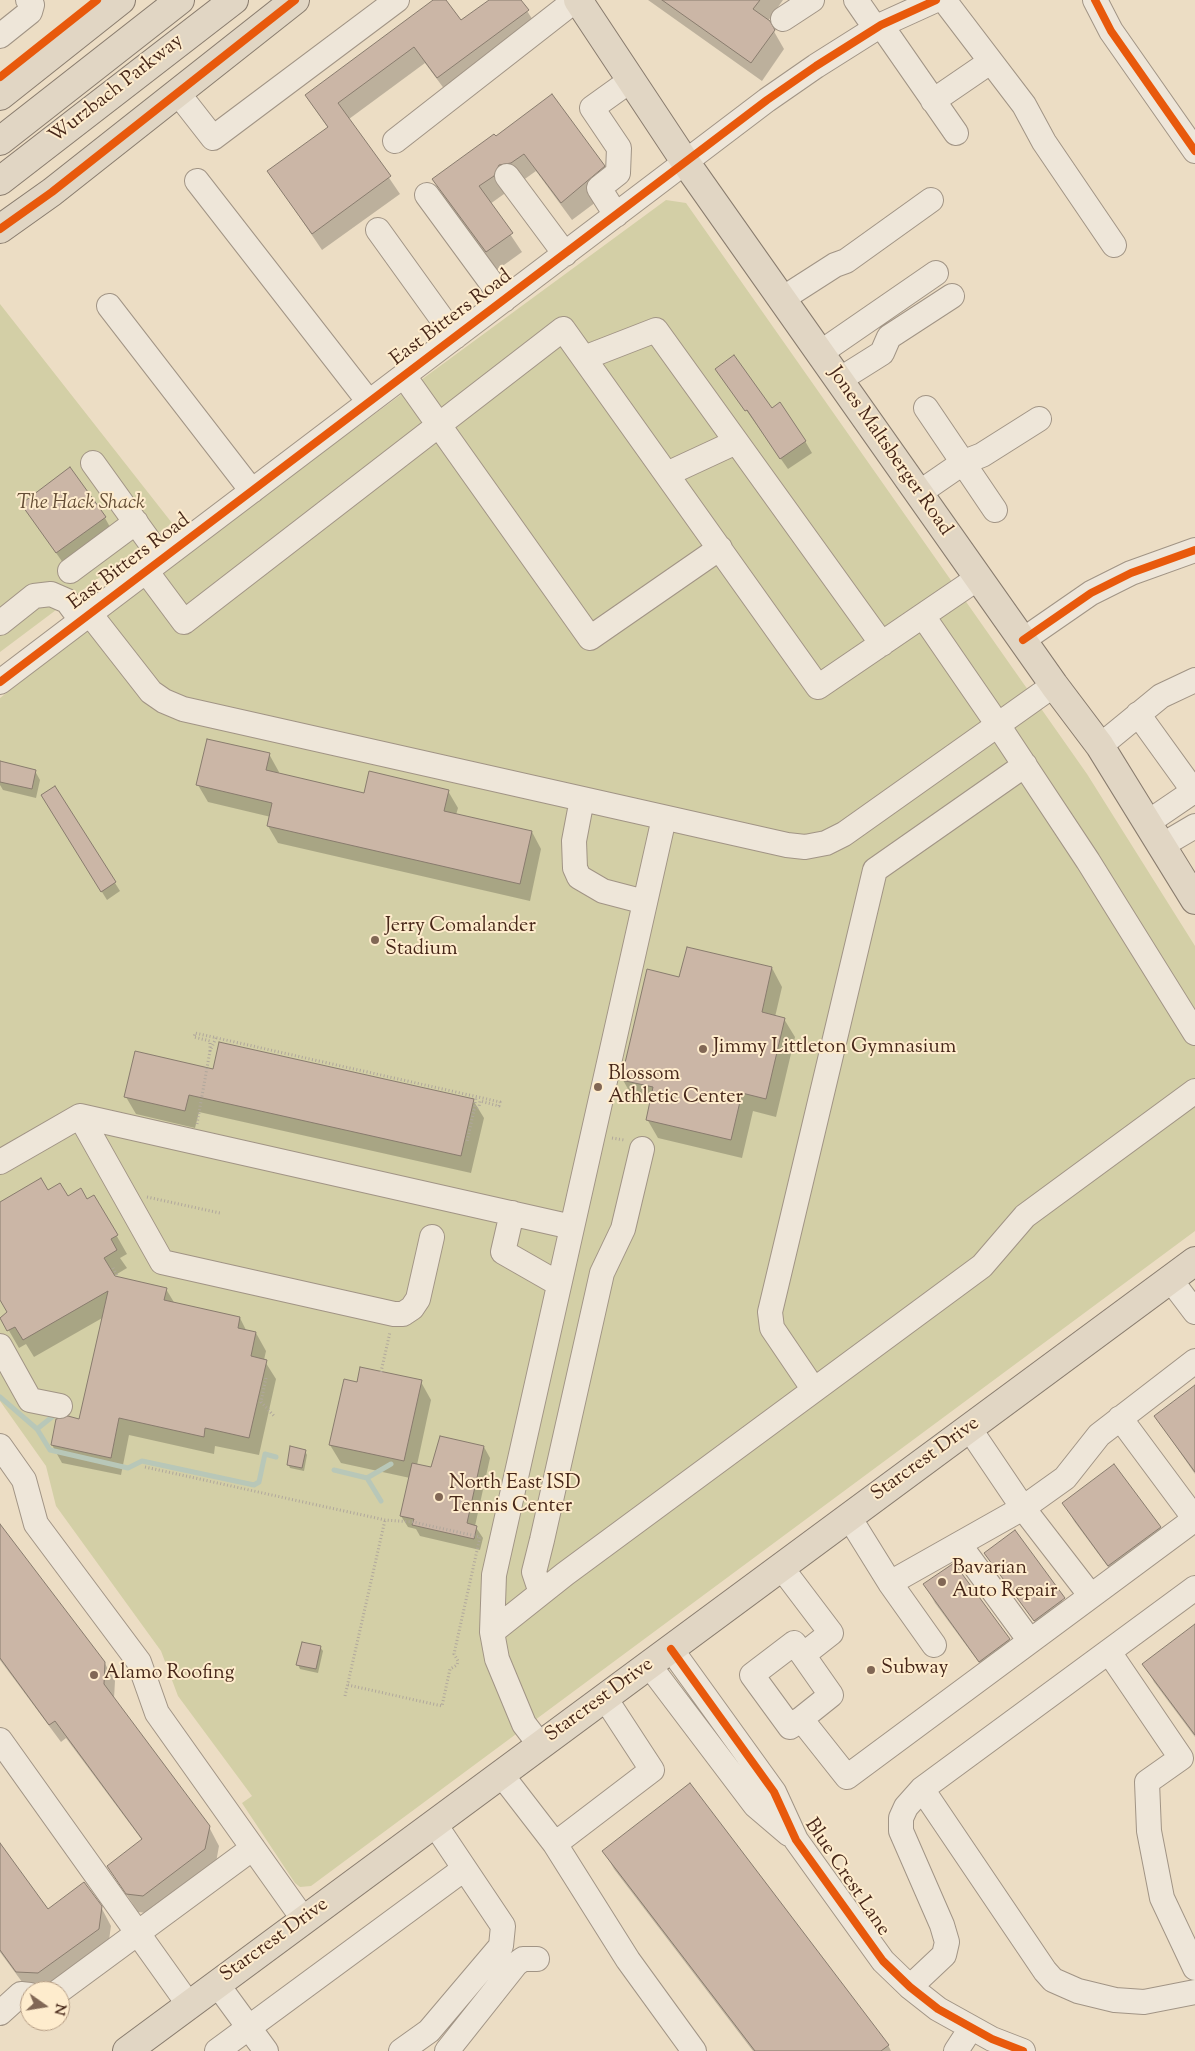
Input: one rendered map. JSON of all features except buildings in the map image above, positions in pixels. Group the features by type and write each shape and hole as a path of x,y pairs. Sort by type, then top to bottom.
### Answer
{"main road":[{"path":"0,96 121,0"},
{"name":"Wurzbach Parkway","path":"0,141 180,0"},
{"name":"Wurzbach Parkway","path":"0,181 234,0"},
{"path":"0,229 52,192 295,0"},
{"name":"Jones Maltsberger Road","path":"575,2 1054,686 1100,746 1195,900"},
{"name":"Starcrest Drive","path":"127,2051 1195,1261"}],"street":[{"path":"0,36 30,12 32,5 28,0"},
{"path":"177,92 213,138 398,0"},
{"path":"783,19 812,0"},
{"path":"856,0 956,133"},
{"name":"East Bitters Road","path":"0,682 616,215 816,66 878,27 936,0"},
{"path":"944,0 1024,105 1044,142 1114,245"},
{"path":"1095,0 1111,31 1195,151"},
{"path":"395,142 575,2"},
{"path":"933,101 990,62"},
{"path":"616,215 598,188 618,173 619,148 592,108 631,80"},
{"path":"507,176 565,254"},
{"path":"197,181 369,402"},
{"path":"427,195 504,300"},
{"path":"782,299 835,265 846,262 931,200"},
{"path":"378,230 455,337"},
{"path":"820,353 936,273"},
{"path":"839,380 882,353 889,337 952,296"},
{"path":"110,306 252,491"},
{"path":"93,463 136,522 154,565 184,622 564,329 818,686 978,578"},
{"path":"584,358 656,330 882,644"},
{"path":"404,376 590,638 720,548"},
{"path":"926,408 964,462 994,510"},
{"path":"919,493 964,462 982,455 1040,419"},
{"path":"667,474 736,442"},
{"path":"70,571 136,522"},
{"path":"1023,640 1091,594 1131,573 1195,550"},
{"path":"0,623 34,596 51,594 67,601 85,617 151,692 164,701 184,709 664,818 787,845 805,847 826,843 844,834 1054,686"},
{"path":"923,616 1026,765 1195,1033"},
{"path":"1100,746 1161,696 1195,680"},
{"path":"1138,714 1194,792 1146,823"},
{"path":"814,1390 772,1328 770,1312 875,870 1026,765"},
{"path":"582,799 574,841 575,868 579,877 603,891 645,902"},
{"path":"540,1745 524,1724 497,1658 492,1632 494,1575 664,818"},
{"path":"1161,846 1195,826"},
{"path":"492,1632 541,1593 982,1266 1025,1216 1195,1091"},
{"path":"0,1162 80,1116 572,1227"},
{"path":"80,1116 162,1262 394,1314 403,1314 412,1308 418,1300 432,1236"},
{"path":"541,1593 534,1572 602,1273 623,1229 633,1144"},
{"path":"512,1213 503,1252 559,1284"},
{"path":"1170,1279 1195,1312"},
{"path":"0,1346 30,1400 60,1406"},
{"path":"890,1583 1023,1508 1065,1478 1099,1435 1195,1361"},
{"path":"801,1719 847,1777 1195,1519 1120,1418"},
{"path":"969,1428 1023,1508 1091,1596"},
{"path":"0,1446 24,1480 36,1524 139,1662 158,1713 304,1920"},
{"path":"849,1517 890,1583 934,1645"},
{"path":"959,1544 1030,1641"},
{"path":"781,1567 831,1633 803,1655"},
{"path":"910,1987 944,1955 947,1942 942,1925 901,1831 901,1818 906,1806 922,1789 1195,1588"},
{"path":"794,1643 831,1695 801,1719 790,1727 752,1675 794,1643"},
{"name":"Blue Crest Lane","path":"671,1649 774,1792 796,1840 884,1961 910,1987 938,2009 992,2040 1023,2051"},
{"path":"1108,1652 1182,1758 1147,1782 1149,1831 1162,1898 1195,1968"},
{"name":"Blue Crest Lane","path":"648,1665 755,1805 796,1840"},
{"path":"555,1844 652,1770 605,1698"},
{"path":"0,1740 189,2005"},
{"path":"501,1774 555,1844 628,1960 694,2051"},
{"path":"922,1789 1045,1971 1053,1980 1078,1991 1114,2000 1144,2002 1195,1992"},
{"path":"400,2051 429,2031 501,1946 503,1926 434,1823"},
{"path":"70,1983 253,1848"},
{"path":"217,2051 464,1869"},
{"path":"447,2051 516,1964 523,1959 537,1959"},
{"path":"217,1984 266,2051"},
{"path":"0,2013 20,1995"},
{"path":"956,2051 971,2028"}],"path":[{"path":"196,1127 210,1051 210,1041 194,1037 195,1033 500,1102 499,1106 480,1101 479,1107 474,1110"},
{"path":"210,1051 216,1038"},
{"path":"467,1142 476,1097"},
{"path":"606,1136 633,1144"},
{"path":"146,1197 220,1213"},
{"path":"113,1268 117,1275"},
{"path":"381,1372 394,1314"},
{"path":"266,1378 261,1402 275,1417"},
{"path":"145,1466 385,1520 413,1522 480,1537 454,1654 458,1661 457,1666 450,1669 442,1706 348,1685"},
{"path":"346,1696 385,1520"}],"green space":[{"name":"Blossom Athletic Center","path":"666,200 686,203 1087,774 1195,946 1195,1231 311,1886 300,1887 295,1883 242,1803 252,1796 178,1696 161,1651 56,1506 46,1466 0,1401 0,698 176,560"},
{"name":"The Hack Shack","path":"0,304 172,523 0,652"}],"waterway":[{"path":"0,1397 37,1429 50,1450 128,1468 142,1461 254,1485 259,1482 265,1454 276,1457"},
{"path":"37,1429 57,1413"},
{"path":"334,1470 367,1478 391,1464"},
{"path":"367,1478 381,1501"}],"cycle path":[{"path":"0,77 97,0"},
{"path":"0,229 52,192 295,0"},
{"path":"0,682 767,100 881,25 936,0"},
{"path":"1095,0 1111,31 1195,151"},
{"path":"1023,640 1091,593 1131,573 1195,550"},
{"path":"671,1649 774,1792 796,1840 883,1961 910,1987 938,2009 992,2039 1023,2051"}],"place":[{"name":"Jerry Comalander Stadium","path":"375,940"},
{"name":"Jimmy Littleton Gymnasium","path":"703,1049"},
{"name":"Blossom Athletic Center","path":"598,1087"},
{"name":"North East ISD Tennis Center","path":"439,1497"},
{"name":"Bavarian Auto Repair","path":"942,1582"},
{"name":"Subway","path":"871,1670"},
{"name":"Alamo Roofing","path":"94,1675"}]}
